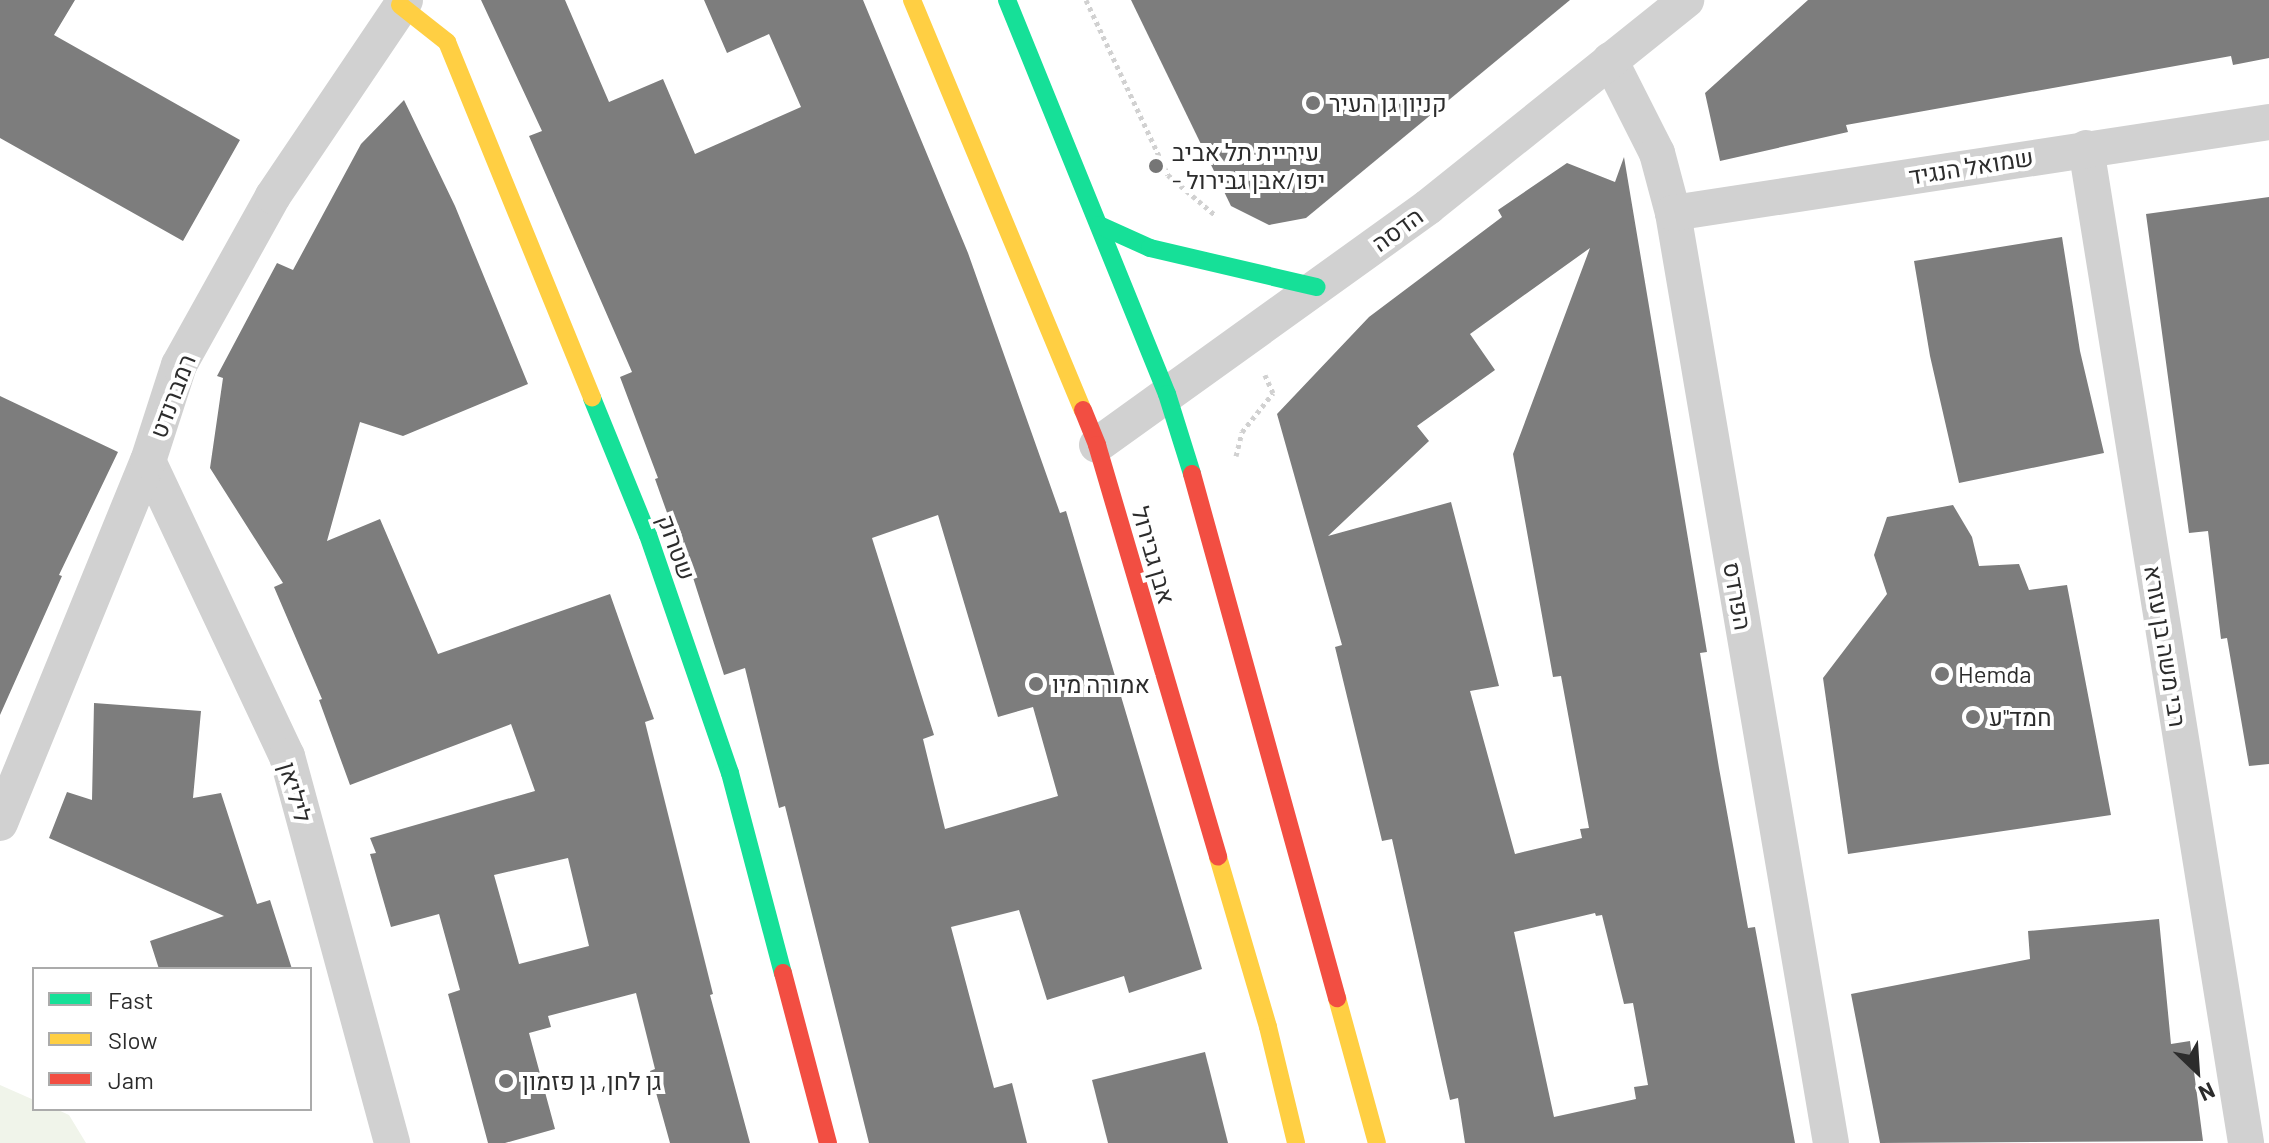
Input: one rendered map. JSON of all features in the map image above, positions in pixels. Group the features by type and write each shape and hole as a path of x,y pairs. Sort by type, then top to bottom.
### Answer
{"main road":[{"name":"אבן גבירול","path":"912,0 1097,445 1263,1011 1296,1143"},
{"path":"1007,0 1167,394 1193,477 1377,1143"},
{"name":"שטרוק","path":"403,2 447,42 648,535 730,773 828,1143"},
{"path":"1099,225 1150,248 1316,287"}],"street":[{"name":"הדסה","path":"1097,445 1428,207 1686,0"},
{"name":"רמברנדט","path":"0,823 148,461 179,365 273,196 403,2"},
{"name":"הפרדס","path":"1610,60 1657,153 1673,213 1831,1143"},
{"name":"שמואל הנגיד","path":"1673,213 2269,122"},
{"name":"רבי משה בן עזרא","path":"2086,148 2246,1143"},
{"name":"ליליאן","path":"148,461 287,756 392,1143"}],"path":[{"path":"1086,0 1168,175"}],"shaded area":[{"path":"0,1085 32,1099 32,1111 60,1111 69,1115 86,1143 0,1143"}],"building":[{"path":"0,0 75,0 54,35 240,140 183,241 0,138"},
{"path":"481,0 565,0 609,102 663,79 695,154 801,107 769,34 727,53 704,0 863,0 968,253 1060,513 1066,511 1202,969 1129,993 1124,976 1047,1000 1019,910 951,927 994,1088 1012,1083 1027,1143 869,1143 785,806 779,808 745,668 724,675 689,565 686,566 655,479 658,478 620,377 632,372 529,136 542,131","holes":["938,515 998,717 1033,707 1058,796 945,829 923,739 934,735 872,538"]},
{"name":"קניון גן העיר","path":"1131,0 1570,0 1306,218 1269,225 1231,206"},
{"path":"1808,0 2269,0 2269,58 2233,65 2231,56 1846,125 1848,132 1720,161 1705,93"},
{"path":"404,100 455,206 528,384 403,436 360,422 327,541 380,519 438,654 610,594 654,719 645,722 713,994 710,995 750,1143 670,1143 650,1071 655,1069 636,993 548,1016 551,1027 529,1033 555,1129 505,1143 488,1143 448,994 460,990 439,914 391,927 370,854 376,853 370,838 535,791 511,724 350,785 319,700 322,699 274,587 283,583 210,468 223,378 217,376 277,263 293,270 361,144","holes":["568,858 589,946 519,964 494,875"]},
{"path":"1624,157 1707,652 1700,653 1719,768 1748,928 1755,927 1795,1143 1465,1143 1458,1098 1450,1100 1392,839 1382,841 1335,647 1342,645 1277,414 1369,317 1502,217 1498,210 1567,163 1615,182","holes":["1590,248 1513,454 1553,677 1561,676 1589,828 1580,829 1582,838 1515,854 1470,691 1499,686 1451,502 1328,536 1429,441 1417,426 1495,370 1470,334","1595,913 1596,916 1602,915 1624,1004 1633,1003 1648,1085 1634,1087 1636,1099 1554,1117 1514,932"]},
{"path":"2269,197 2269,764 2249,766 2227,638 2221,639 2208,531 2189,533 2146,214"},
{"path":"2062,237 2080,351 2104,453 1959,483 1930,356 1914,261"},
{"path":"0,396 118,452 59,575 62,576 0,715"},
{"name":"Hemda","path":"1953,505 1972,537 1979,566 2019,564 2029,590 2067,585 2111,815 1848,854 1823,678 1887,594 1874,555 1887,517"},
{"path":"94,703 201,711 193,798 221,793 257,904 270,900 291,967 158,967 150,941 224,916 49,838 67,792 92,800"},
{"path":"2159,919 2171,1044 2190,1041 2203,1141 1880,1143 1851,994 2030,959 2028,931"},
{"path":"1205,1052 1228,1143 1108,1143 1092,1080"}],"traffic: fast":[{"path":"1007,0 1167,394 1192,474"},
{"path":"1099,225 1150,248 1316,287"},
{"path":"592,398 648,535 730,773 783,973"}],"traffic: slow":[{"path":"912,0 1083,410"},
{"path":"400,5 447,42 592,398"},
{"path":"1218,857 1268,1027 1296,1143"},
{"path":"1337,998 1377,1143"}],"traffic: jam":[{"path":"1083,410 1097,445 1218,857"},
{"path":"1192,474 1337,998"},
{"path":"783,973 828,1143"}],"place":[{"name":"קניון גן העיר","path":"1313,103"},
{"name":"עיריית תל אביב - יפו/אבן גבירול","path":"1156,166"},
{"name":"Hemda","path":"1942,674"},
{"name":"אמורה מיו","path":"1036,684"},
{"name":"חמד\"ע","path":"1973,717"},
{"name":"גן לחן, גן פזמון","path":"506,1081"}]}
